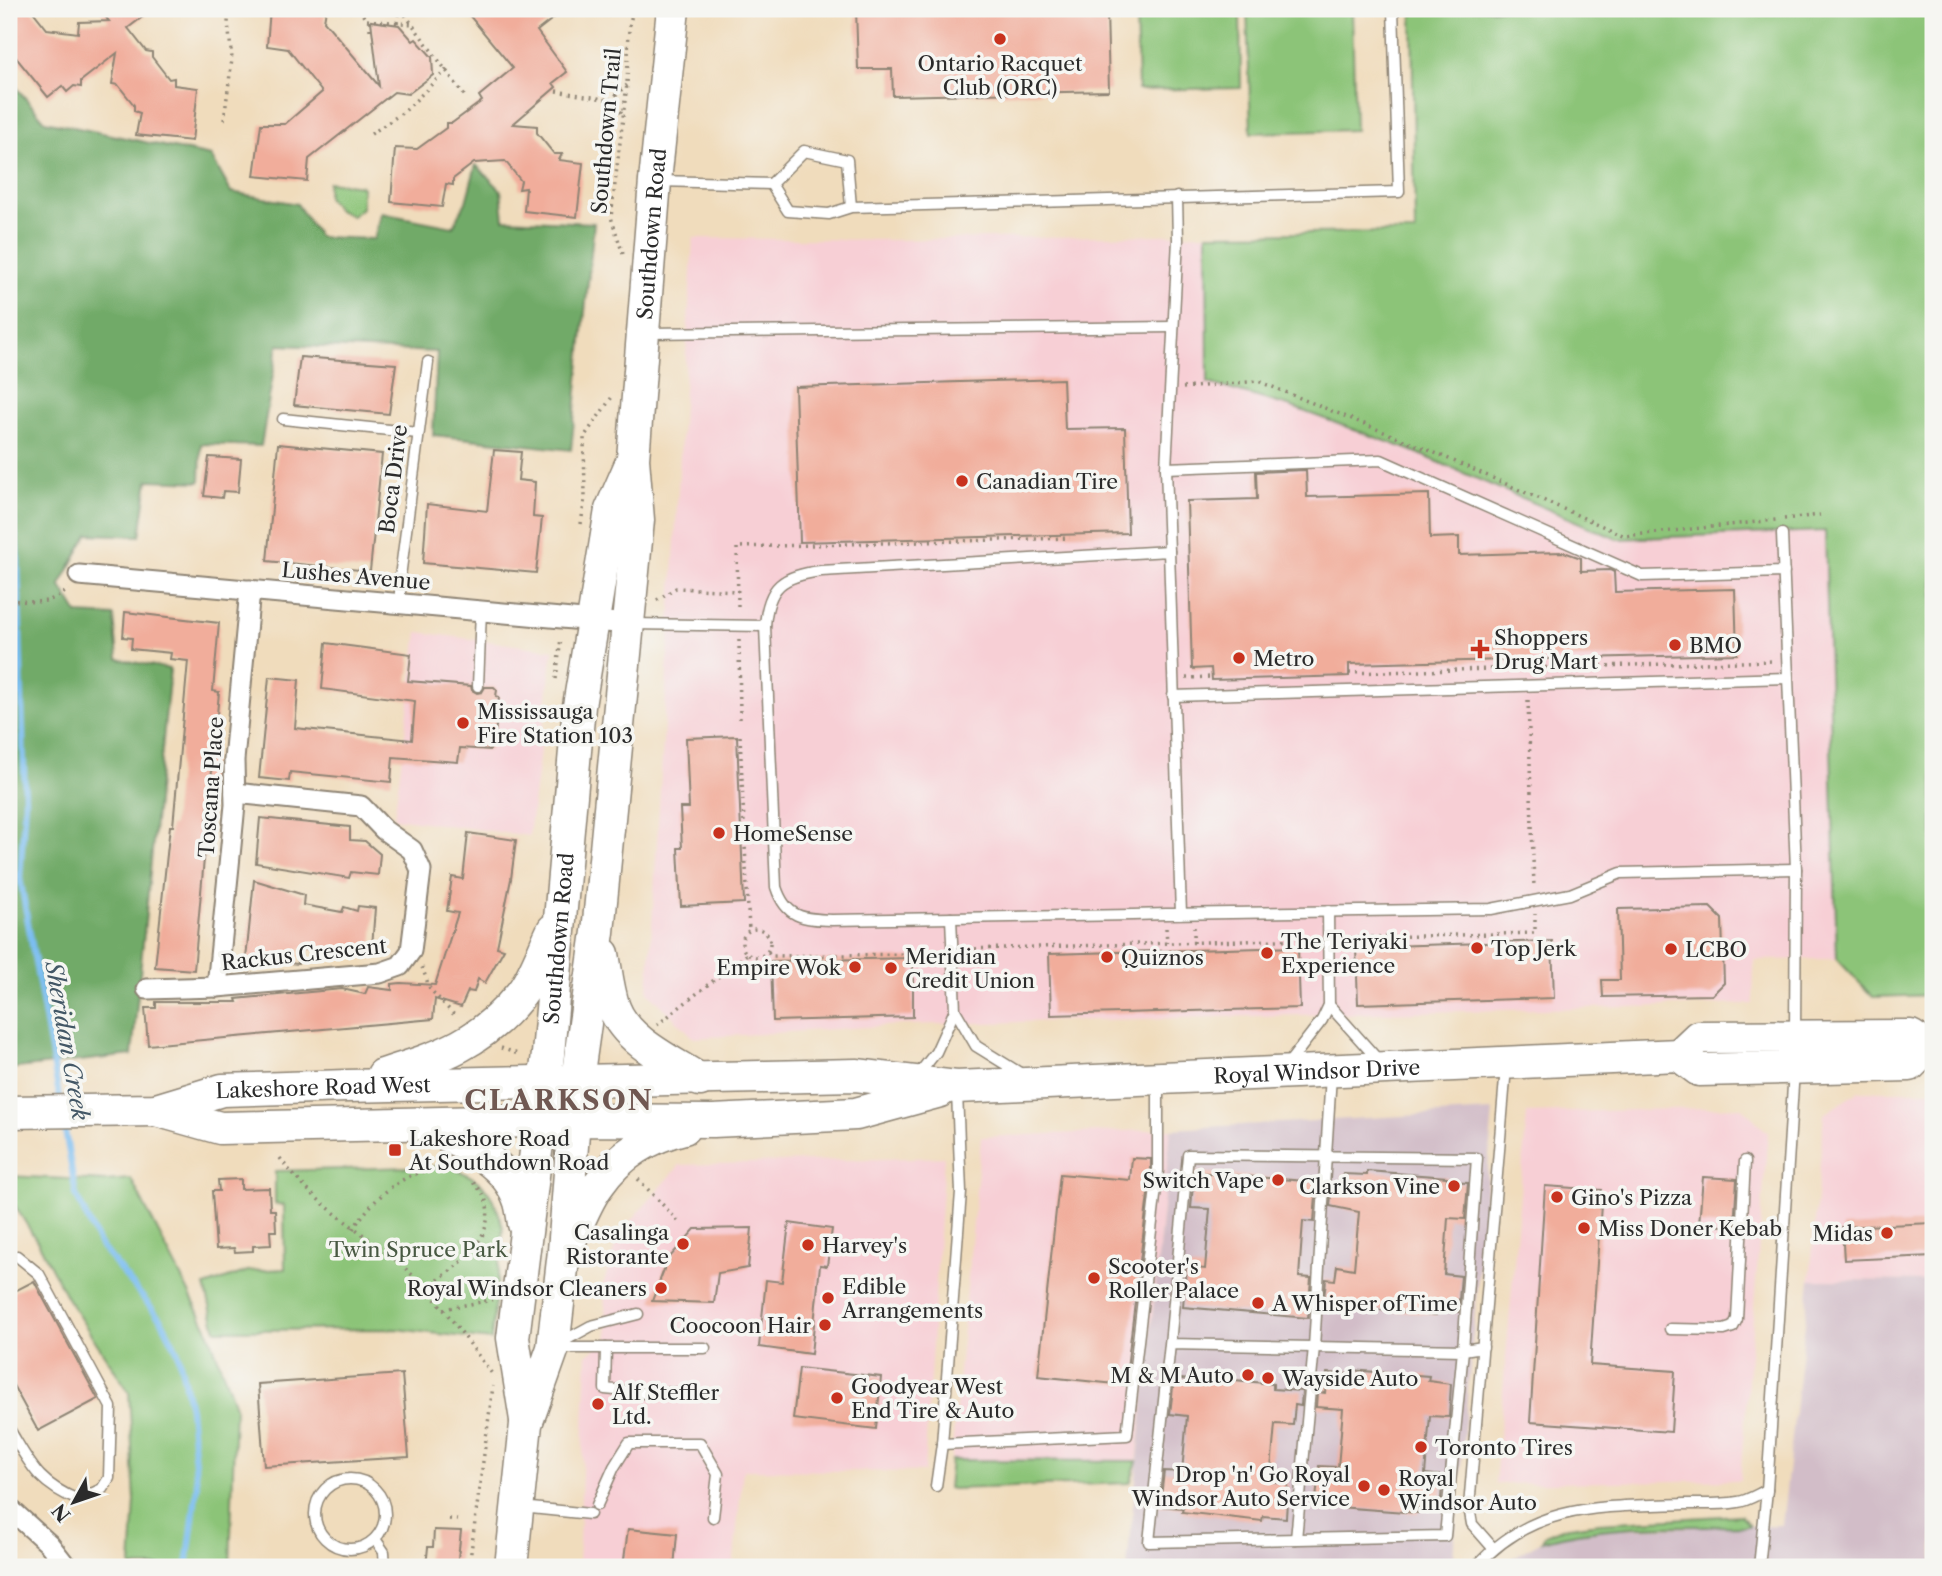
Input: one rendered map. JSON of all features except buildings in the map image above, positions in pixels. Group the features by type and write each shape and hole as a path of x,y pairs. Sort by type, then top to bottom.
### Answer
{"main road":[{"name":"Southdown Road","path":"511,1567 526,1424 553,1348 578,1080 598,932 638,520 634,459 655,181 673,9"},
{"name":"Southdown Road","path":"526,1424 513,1338 545,1081 579,705 611,510 634,459"},
{"path":"347,1086 439,1057 484,1032 522,992 561,913"},
{"path":"598,932 614,1008 626,1028 640,1041 700,1080"},
{"name":"Royal Windsor Drive","path":"578,1080 700,1080 856,1075 956,1087 1679,1055 1699,1070 1794,1052 1910,1065 1928,1052"},
{"name":"Lakeshore Road West","path":"13,1112 156,1110 222,1090 578,1080"},
{"name":"Royal Windsor Drive","path":"540,1121 713,1121 856,1114 956,1087"},
{"name":"Lakeshore Road West","path":"156,1110 220,1128 540,1121"},
{"path":"564,1251 597,1185 609,1172 643,1143 671,1131 713,1121"},
{"path":"421,1124 459,1140 490,1160 508,1180 520,1202 526,1235"}],"street":[{"name":"Lushes Avenue","path":"79,575 628,624"},
{"name":"Toscana Place","path":"217,987 250,590"},
{"name":"Rackus Crescent","path":"147,989 217,987 380,974 394,970 404,962 411,951 421,870 409,846 384,830 360,806 235,793"},
{"path":"9,1508 49,1545 67,1567"}],"lane":[{"path":"771,184 788,211 829,214 851,207 1399,192 1393,9"},
{"path":"655,181 771,184 804,151 847,160 851,207"},
{"path":"1178,197 1166,468 1181,914"},
{"path":"645,332 1173,327"},
{"name":"Boca Drive","path":"400,602 400,577 428,362"},
{"path":"284,419 418,433"},
{"path":"1166,468 1381,460 1643,576 1784,572"},
{"path":"1759,1567 1767,1490 1794,1052 1796,869 1782,534"},
{"path":"1169,551 797,574 781,582 766,607 765,625 776,887 780,901 792,914 808,919 951,918 1491,908 1570,894 1621,873 1796,869"},
{"path":"478,686 481,610"},
{"path":"628,624 765,625"},
{"path":"1173,696 1788,678"},
{"path":"1281,1073 1322,1020 1329,1005 1328,911"},
{"path":"951,918 955,1010 976,1046 1039,1083"},
{"path":"1329,1005 1385,1068"},
{"path":"912,1082 928,1064 955,1010"},
{"path":"1493,1548 1472,1524 1469,1507 1506,1063"},
{"path":"1296,1539 1314,1347 1332,1070"},
{"path":"942,1444 1127,1436 1158,1171 1158,1078"},
{"path":"936,1486 942,1444 961,1192 956,1087"},
{"path":"1188,1155 1478,1158 1446,1536 1149,1542 1170,1344 1188,1155"},
{"path":"1670,1329 1715,1331 1733,1327 1737,1319 1745,1161"},
{"path":"9,1429 41,1479 62,1493 78,1500 102,1489 109,1478 111,1407 36,1269 17,1256"},
{"path":"553,1348 591,1326 638,1314"},
{"path":"1170,1344 1463,1350 1483,1348"},
{"path":"553,1348 705,1348"},
{"path":"606,1348 605,1389 689,1393"},
{"path":"597,1505 614,1467 629,1443 700,1443 718,1474 713,1517"},
{"path":"342,1479 366,1482 376,1489 383,1500 385,1521 375,1539 354,1550 334,1545 324,1537 317,1527 315,1515 316,1503 322,1492 342,1479"},
{"path":"1476,1567 1493,1548 1529,1526 1557,1514 1597,1507 1740,1502 1767,1490"},
{"path":"518,1507 590,1514"},
{"path":"375,1539 384,1552 385,1567"}],"path":[{"path":"225,120 232,59 229,9"},
{"path":"359,9 366,20 413,24"},
{"path":"397,23 400,9"},
{"path":"400,9 467,99"},
{"name":"Southdown Trail","path":"624,255 611,217 628,84 629,28 633,9"},
{"path":"369,20 370,33"},
{"path":"371,134 405,111 447,69"},
{"path":"610,100 628,84"},
{"path":"556,91 610,100 624,115"},
{"path":"1170,390 1258,381 1426,449 1625,536 1820,515"},
{"path":"585,497 584,437 615,392"},
{"path":"738,606 737,547 1070,538"},
{"path":"9,600 46,602 56,599 69,589 79,575"},
{"path":"657,600 676,588 738,591"},
{"path":"555,691 560,640"},
{"path":"739,640 740,719"},
{"path":"1349,673 1527,670 1787,660"},
{"path":"1186,680 1186,677 1211,677"},
{"path":"1528,698 1534,888"},
{"path":"740,736 749,931 742,942 747,954 755,958 768,952 771,943 767,934 759,929 749,931"},
{"path":"1338,939 1535,933 1535,914"},
{"path":"1194,923 1194,943"},
{"path":"1166,924 1167,943"},
{"path":"968,949 1311,939"},
{"path":"929,951 938,950"},
{"path":"768,952 773,956 910,954"},
{"path":"648,1033 747,954"},
{"path":"420,959 430,989 464,1025"},
{"path":"499,1047 518,1054 517,1062"},
{"path":"280,1158 296,1180 322,1205 388,1253 426,1287 494,1377"},
{"path":"354,1229 379,1196 408,1177 441,1168 457,1170 472,1181 484,1196 488,1214 484,1231 476,1247 464,1259 426,1287"},
{"path":"635,1177 680,1223"},
{"path":"443,1310 503,1298"},
{"path":"449,1520 457,1520"}],"shaded area":[{"path":"1207,234 1209,383 1292,407 1410,450 1617,539 1825,530 1837,959 1754,960 1753,1004 900,1025 694,1038 648,992 693,238 891,240"},
{"path":"418,632 553,650 529,836 394,818"},
{"path":"1859,1091 1933,1091 1933,1281 1810,1280 1824,1114"},
{"path":"1742,1107 1768,1133 1740,1480 1495,1484 1527,1113"},
{"path":"1493,1111 1452,1567 1127,1567 1171,1129"},
{"path":"1171,1129 1137,1461 951,1460 981,1137"},
{"path":"944,1157 924,1472 743,1470 733,1567 578,1567 587,1355 608,1338 603,1285 618,1236 680,1165"},
{"path":"1810,1280 1933,1281 1933,1567 1502,1567 1542,1541 1572,1532 1782,1525"}],"green space":[{"path":"1136,9 1240,9 1241,88 1138,90"},
{"path":"1247,9 1352,9 1355,130 1251,133"},
{"path":"1412,9 1933,9 1933,995 1873,997 1837,959 1825,531 1617,539 1410,450 1292,407 1208,383 1207,234 1415,232"},
{"path":"9,79 45,121 211,156 231,192 297,204 319,237 374,239 381,213 453,227 466,202 476,165 501,190 504,219 594,223 571,450 433,435 437,352 278,345 261,446 201,444 200,482 148,480 140,536 88,534 60,585 78,614 114,616 118,659 170,669 132,1055 9,1069"},
{"path":"328,182 362,186 362,208 352,216 338,210 327,197"},
{"name":"Twin Spruce Park","path":"446,1166 468,1175 484,1187 495,1204 503,1228 491,1340 396,1329 216,1330 205,1286 248,1271 285,1269 284,1205 275,1204 275,1171"},
{"path":"9,1176 105,1181 131,1179 207,1328 235,1406 230,1567 131,1567 135,1501 129,1392 67,1298 40,1246 9,1196"},
{"path":"951,1460 1137,1461 1130,1483 952,1489 948,1488"},
{"path":"1741,1515 1749,1526 1619,1528 1542,1541 1545,1535 1562,1528 1599,1523"}],"waterway":[{"name":"Sheridan Creek","path":"9,488 18,560 25,801 20,878 60,1101"},
{"name":"Sheridan Creek","path":"63,1119 76,1195 99,1244 162,1321 178,1352 190,1409 197,1486 187,1567"}],"place":[{"name":"Ontario Racquet Club (ORC)","path":"1000,39"},
{"name":"Canadian Tire","path":"962,481"},
{"name":"BMO","path":"1675,645"},
{"name":"Shoppers Drug Mart","path":"1480,649"},
{"name":"Metro","path":"1239,658"},
{"name":"Mississauga Fire Station 103","path":"463,723"},
{"name":"HomeSense","path":"719,833"},
{"name":"Top Jerk","path":"1477,948"},
{"name":"LCBO","path":"1671,949"},
{"name":"The Teriyaki Experience","path":"1267,953"},
{"name":"Quiznos","path":"1107,957"},
{"name":"Empire Wok","path":"855,967"},
{"name":"Meridian Credit Union","path":"891,968"},
{"name":"Lakeshore Road At Southdown Road","path":"395,1150"},
{"name":"Switch Vape","path":"1278,1180"},
{"name":"Clarkson Vine","path":"1454,1186"},
{"name":"Gino's Pizza","path":"1557,1197"},
{"name":"Miss Doner Kebab","path":"1584,1228"},
{"name":"Midas","path":"1887,1233"},
{"name":"Casalinga Ristorante","path":"683,1244"},
{"name":"Harvey's","path":"808,1245"},
{"name":"Scooter's Roller Palace","path":"1094,1278"},
{"name":"Royal Windsor Cleaners","path":"661,1288"},
{"name":"Edible Arrangements","path":"828,1298"},
{"name":"A Whisper ofTime","path":"1258,1303"},
{"name":"Coocoon Hair","path":"825,1325"},
{"name":"M & M Auto","path":"1248,1375"},
{"name":"Wayside Auto","path":"1268,1378"},
{"name":"Goodyear West End Tire & Auto","path":"837,1398"},
{"name":"Alf Steffler Ltd.","path":"598,1404"},
{"name":"Toronto Tires","path":"1421,1447"},
{"name":"Drop 'n' Go Royal Windsor Auto Service","path":"1364,1486"},
{"name":"Royal Windsor Auto","path":"1384,1490"}],"district":[{"name":"CLARKSON","path":"559,1100"}]}
